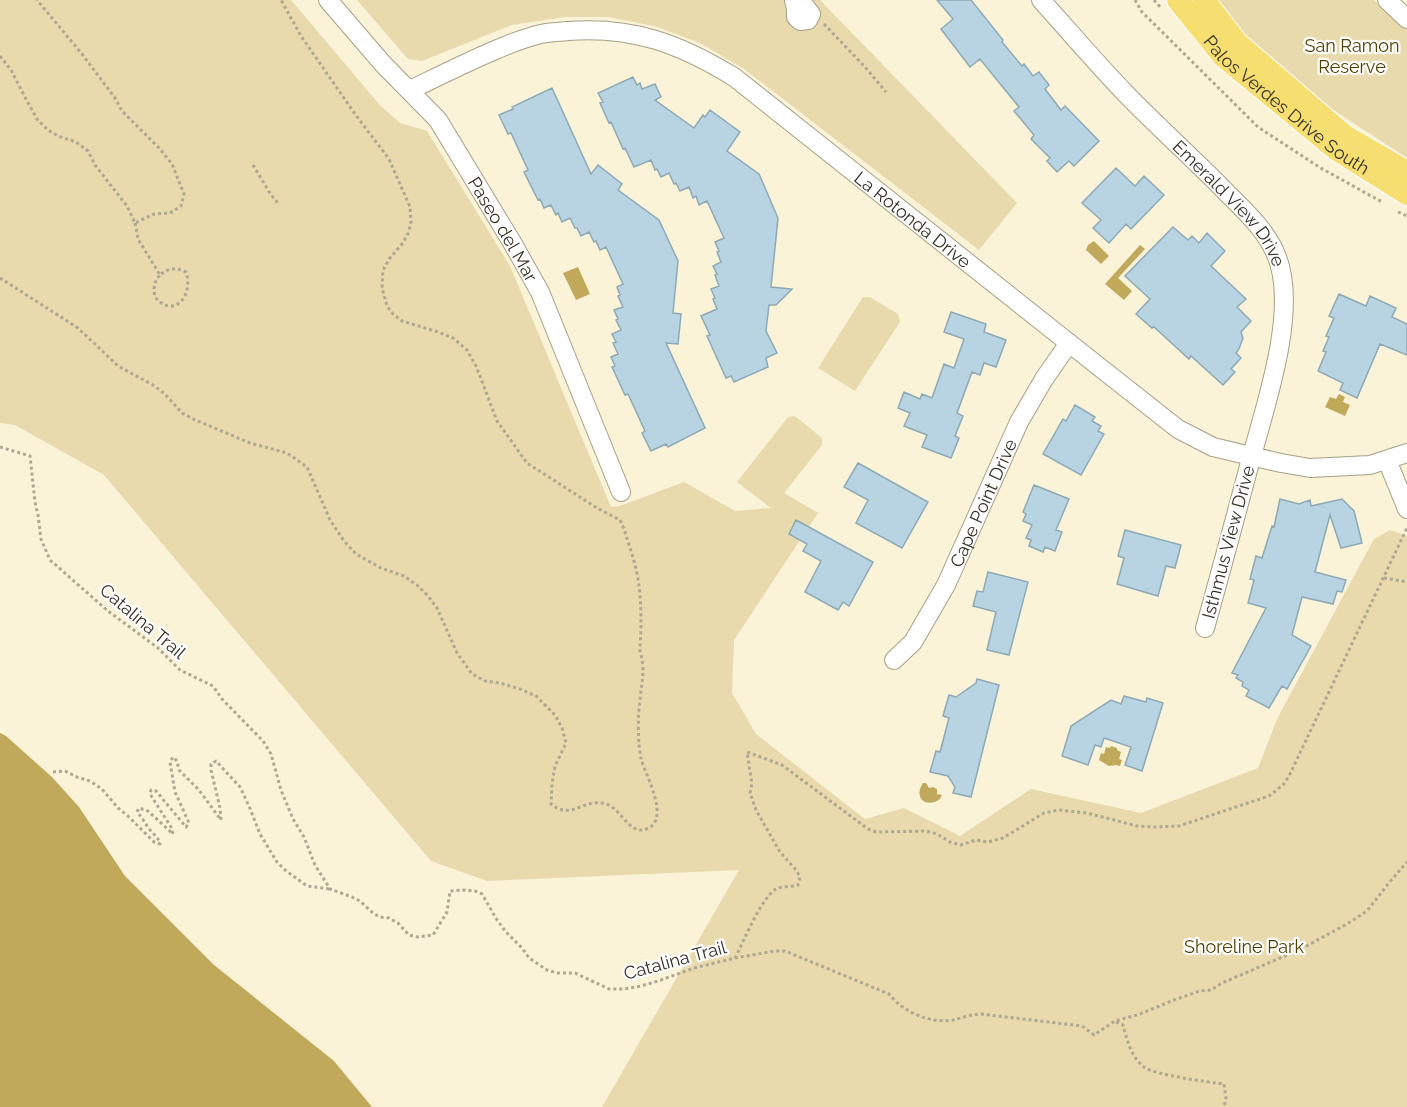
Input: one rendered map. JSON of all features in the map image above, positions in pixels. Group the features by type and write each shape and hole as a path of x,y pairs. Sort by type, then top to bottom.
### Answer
{"main road":[{"name":"Palos Verdes Drive South","path":"1178,0 1224,57 1337,150 1398,204"},
{"name":"Palos Verdes Drive South","path":"1204,0 1237,43 1345,136 1407,172"}],"street":[{"name":"Paseo del Mar","path":"328,0 382,64 438,120 513,244 540,292 621,492"},
{"path":"794,0 796,17 800,21 808,20 805,7"},
{"name":"Emerald View Drive","path":"1041,0 1126,94 1256,223 1274,250 1282,274 1283,320 1274,370 1251,457"},
{"path":"1387,0 1407,19"},
{"name":"La Rotonda Drive","path":"410,90 472,60 542,34 598,30 652,38 676,46 704,58 734,77 1178,429 1213,447 1310,468 1370,465 1407,453"},
{"name":"Cape Point Drive","path":"894,660 913,642 945,585 1019,422 1044,379 1069,344"},
{"name":"Isthmus View Drive","path":"1205,628 1251,457"},
{"path":"1387,460 1407,509"}],"path":[{"path":"37,0 82,54 122,111 172,164 184,194 181,206 170,213 154,214 135,223"},
{"path":"0,278 78,328 118,366 153,385 165,394 182,413 250,443 287,453 307,466 330,520 344,541 356,555 374,565 404,576 429,596 437,608 457,653 472,674 485,681 520,689 536,696 555,715 566,743 555,766 551,804 557,809 568,810 600,802 618,810 628,825 645,830 652,825 657,816 657,802 641,759 639,737 643,666 640,649 639,586 620,520 527,463 497,421 480,375 467,350 453,338 402,321 387,306 382,288 383,270 408,234 411,222 410,207 389,159 302,36 281,0"},
{"path":"1135,0 1143,12 1258,127 1319,167 1398,204 1407,216"},
{"path":"805,7 823,22 886,92"},
{"path":"0,56 11,70 37,119 48,130 76,142 88,151 95,165 127,206 135,223 138,239 160,275"},
{"path":"253,165 279,204"},
{"path":"178,268 186,273 189,281 184,299 170,306 164,305 155,297 154,285 160,275 168,269 178,268"},
{"name":"Catalina Trail","path":"0,447 30,456 34,502 41,539 51,560 108,610 158,648 180,670 213,686 272,754 281,790 293,819 304,837 315,865 330,889 360,901 374,914 398,923 409,934 417,937 433,935 447,912 450,891 475,891 482,894 497,920 529,958 547,970 557,973 575,973 609,989 641,986 694,968 735,958 785,951 889,994 898,1003 920,1017 946,1021 981,1014 1082,1026 1094,1035 1114,1021"},
{"path":"735,958 766,897 778,888 798,885 800,877 780,852 756,810 750,793 752,784 747,752 783,765 868,829 876,832 926,831 961,845 976,840 988,842 1003,838 1044,813 1059,810 1087,813 1137,826 1179,826 1269,796 1283,785 1289,776 1407,528"},
{"path":"1384,578 1407,582"},
{"path":"53,772 65,771 90,781 102,789 118,808 154,842 160,844 158,837 137,812 139,808 148,811 173,834 150,794 151,790 156,790 186,827 189,823 175,792 170,762 173,757 177,761 179,770 199,790 221,820 211,770 211,764 216,761 240,787 260,834 277,862 307,886 330,889"},
{"path":"1114,1021 1211,990 1222,983 1301,949 1367,911 1407,862"},
{"path":"1114,1021 1123,1025 1129,1046 1145,1068 1163,1074 1224,1084 1226,1098 1224,1107"}],"green space":[{"name":"Shoreline Park","path":"0,0 291,0 379,104 400,123 427,131 510,266 611,507 620,506 684,482 735,511 771,508 737,482 788,417 795,416 822,438 822,445 784,493 818,513 734,640 732,693 756,734 865,819 904,808 960,836 1031,789 1141,813 1258,768 1277,719 1374,539 1390,530 1407,536 1407,1107 602,1107 739,870 487,881 431,861 104,475 15,425 0,423"},
{"path":"357,0 820,0 1017,203 979,250 744,69 700,43 654,26 608,17 565,17 512,25 422,61 408,59"},
{"name":"San Ramon Reserve","path":"1214,0 1374,0 1407,28 1407,158 1289,81 1232,23"},
{"path":"863,297 870,297 898,314 900,322 855,391 818,368"}],"shaded area":[{"path":"1094,241 1109,256 1101,264 1086,250 1088,245"},
{"path":"1140,245 1145,249 1118,278 1132,291 1124,300 1105,284"},
{"path":"578,267 590,294 576,300 563,273"},
{"path":"1339,394 1345,397 1343,402 1350,405 1345,416 1325,407 1330,397 1336,399"},
{"path":"0,733 52,777 79,807 125,876 214,965 334,1061 372,1107 0,1107"},
{"path":"1111,746 1121,752 1120,766 1109,766 1099,760 1106,747"},
{"path":"923,783 926,783 929,788 937,789 937,794 942,795 940,799 930,803 922,800 919,793"}],"building":[{"path":"937,0 971,0 1022,66 1024,64 1033,76 1039,72 1049,85 1045,89 1061,110 1065,106 1099,141 1074,166 1069,161 1057,172 1047,161 1050,158 1031,139 1034,135 1014,111 1019,107 980,59 970,67 941,29 953,19"},
{"path":"633,77 637,85 640,83 642,89 655,84 661,97 655,100 694,128 703,115 705,117 710,110 740,132 727,151 759,174 778,218 771,287 792,289 776,305 769,305 766,331 777,353 766,358 768,367 734,382 731,376 726,378 707,336 710,335 701,316 717,309 711,289 719,286 713,266 721,262 715,242 724,238 707,201 699,205 696,196 693,198 689,187 680,191 669,173 661,177 651,160 634,167 600,103 603,102 598,93"},
{"path":"552,88 591,174 598,165 622,184 618,190 659,220 678,261 673,313 681,314 678,344 666,343 705,428 668,447 666,444 651,451 642,433 645,431 628,394 625,395 612,367 615,366 611,357 618,354 612,334 621,330 614,310 623,307 617,287 623,284 606,247 600,250 589,232 581,236 570,218 562,222 551,205 544,208 524,172 528,170 511,133 508,134 499,115"},
{"path":"1116,168 1135,186 1144,176 1164,195 1131,229 1126,224 1109,243 1093,228 1101,220 1082,203"},
{"path":"1173,227 1188,240 1192,236 1199,243 1207,233 1225,251 1211,266 1246,299 1237,307 1251,321 1241,332 1243,338 1236,353 1241,358 1231,369 1235,372 1223,385 1191,356 1189,359 1136,314 1150,299 1125,276"},
{"path":"1339,294 1366,306 1370,296 1396,308 1392,317 1407,324 1407,355 1380,344 1357,398 1340,390 1343,383 1318,371 1326,352 1323,351 1329,337 1326,336 1334,318 1329,316"},
{"path":"951,312 986,324 984,332 1006,340 996,367 984,363 980,375 972,372 957,413 963,416 955,436 959,438 951,458 922,447 927,435 904,426 910,413 898,408 904,392 920,399 922,394 932,398 944,364 954,368 964,339 944,332"},
{"path":"1075,405 1095,417 1092,421 1101,426 1098,431 1104,434 1081,475 1043,454 1063,419 1066,421"},
{"path":"858,463 928,502 902,548 856,523 868,500 844,487"},
{"path":"1034,485 1069,499 1056,530 1062,532 1055,551 1045,547 1043,552 1029,546 1031,540 1026,538 1032,525 1023,521 1026,514 1023,512"},
{"path":"1280,499 1299,504 1310,500 1311,506 1342,499 1354,511 1362,543 1341,548 1330,515 1315,572 1346,580 1342,592 1337,591 1333,604 1302,597 1292,635 1311,646 1287,689 1282,686 1269,708 1246,696 1249,690 1242,686 1243,682 1236,678 1238,675 1232,673 1266,608 1248,603 1254,580 1250,579 1256,556 1262,558 1272,526 1274,527"},
{"path":"796,520 873,562 849,606 843,602 838,610 805,592 821,561 803,551 807,544 789,534"},
{"path":"1125,530 1181,545 1175,568 1166,566 1158,596 1117,584 1124,558 1118,556"},
{"path":"988,572 1028,582 1009,655 987,650 996,612 973,606 977,591 983,592"},
{"path":"977,679 999,685 971,797 953,793 955,787 948,776 930,772 936,751 940,752 949,718 943,716 949,695 956,697 976,683"},
{"path":"1124,696 1146,702 1147,698 1163,703 1142,771 1125,765 1131,747 1104,738 1101,747 1095,745 1088,765 1062,756 1071,726 1111,700 1121,704"}]}
